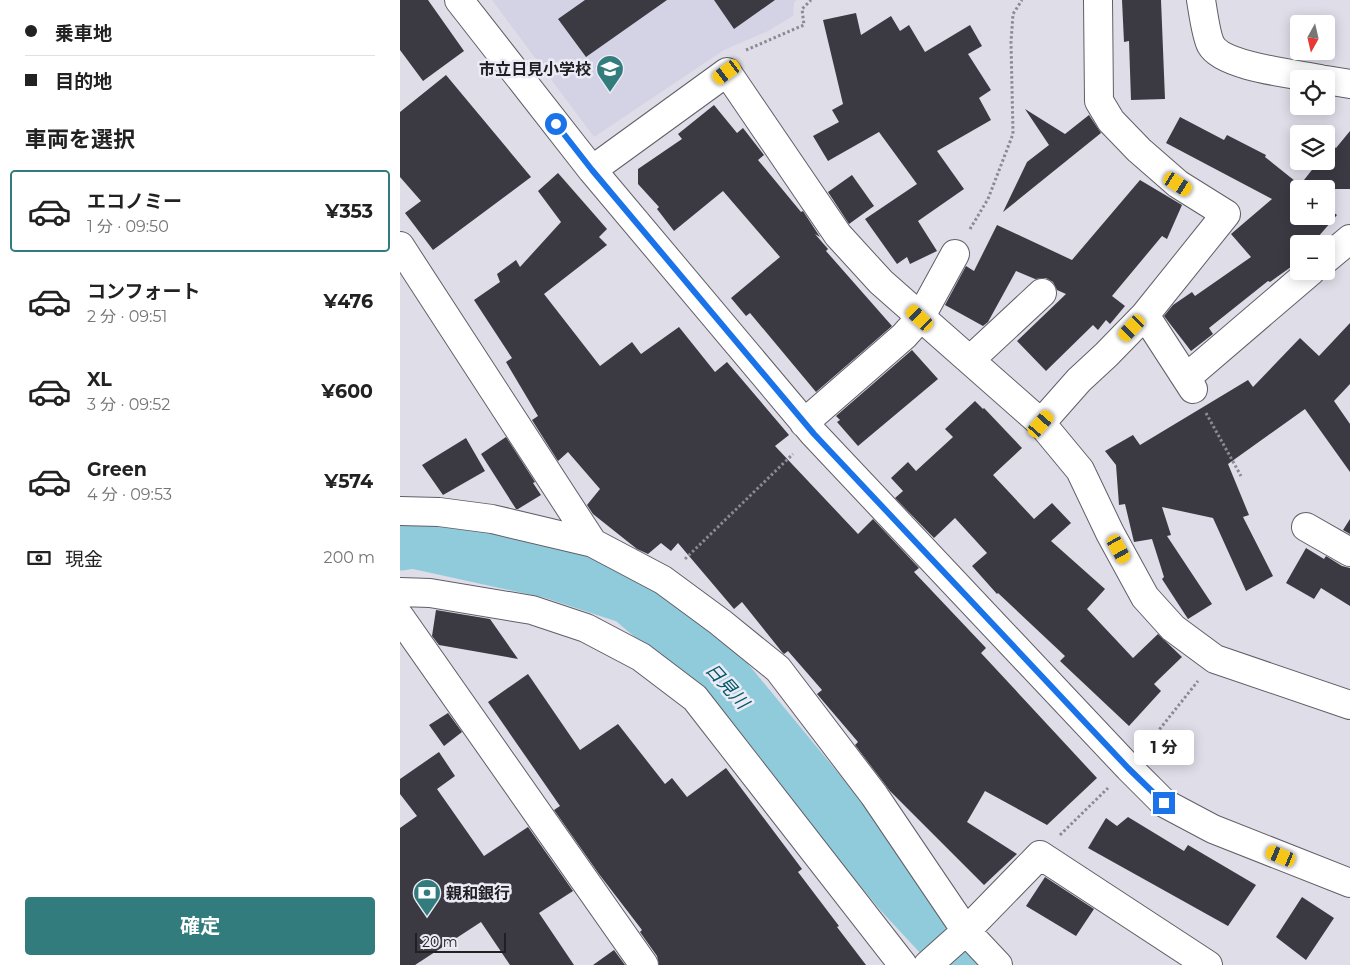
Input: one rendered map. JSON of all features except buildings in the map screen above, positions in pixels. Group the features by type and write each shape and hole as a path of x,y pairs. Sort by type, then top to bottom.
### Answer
{"street":[{"path":"460,0 592,170 809,428 1128,768 1164,803 1212,829 1350,883"},
{"path":"1041,424 1079,380 1145,315 1226,214 1178,184 1139,150 1111,121 1100,101 1098,0"},
{"path":"1201,0 1212,46 1225,58 1252,67 1290,74"},
{"path":"592,170 727,72 838,235 881,282 1041,424 1080,470 1110,532 1145,597 1173,628 1215,659 1350,705"},
{"path":"1335,82 1350,84"},
{"path":"1335,252 1350,239"},
{"path":"400,246 593,544"},
{"path":"809,428 904,336 920,318 955,254"},
{"path":"1145,315 1189,383 1301,280"},
{"path":"970,360 1042,293"},
{"path":"400,511 439,512 492,519 593,544 663,580 778,669 874,795 966,931 998,965"},
{"path":"1306,527 1350,552"},
{"path":"400,592 439,595 532,610 586,628 641,657 695,698 903,965"},
{"path":"400,617 644,965"},
{"path":"928,965 966,931 1040,855 1208,965"}],"path":[{"path":"727,72 735,56 752,46 804,25 802,9 811,0"},
{"path":"955,254 988,199 1013,134 1011,42 1013,14 1022,0"},
{"path":"1189,383 1241,476"},
{"path":"663,580 809,428"},
{"path":"1040,855 1128,768 1215,659"}],"shaded area":[{"name":"市立日見小学校","path":"492,0 797,0 794,2 793,16 768,31 724,50 594,137"}],"waterway":[{"name":"日見川","path":"400,543 413,541 551,571 630,597 719,672 901,892 969,965"}],"place":[{"name":"市立日見小学校","path":"610,93"},
{"name":"親和銀行","path":"427,917"}],"route":[{"path":"556,124 592,170 814,434 1128,768 1164,803"}]}
